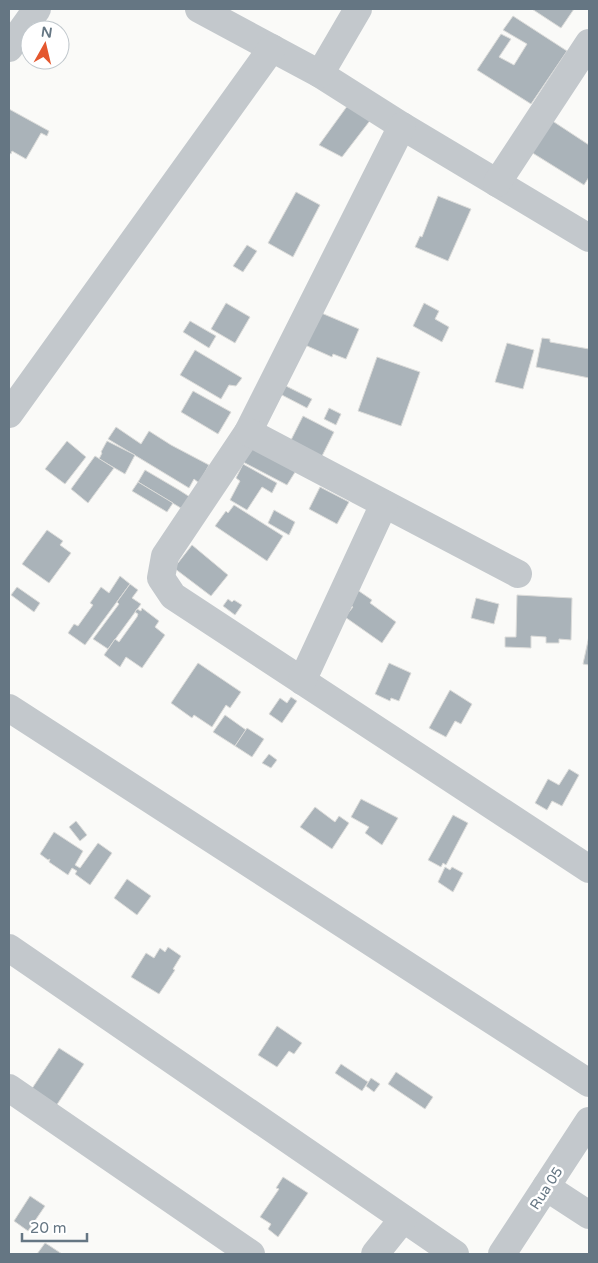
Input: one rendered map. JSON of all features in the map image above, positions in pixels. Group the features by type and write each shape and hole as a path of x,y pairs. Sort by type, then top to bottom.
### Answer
{"street":[{"path":"9,48 37,9"},
{"path":"199,9 320,74 402,126 589,238"},
{"path":"320,74 358,9"},
{"path":"497,183 589,43"},
{"path":"9,414 272,48"},
{"path":"402,126 248,432 165,556 161,578 173,596 589,869"},
{"path":"248,432 518,574"},
{"path":"302,681 384,504"},
{"path":"9,708 589,1083"},
{"path":"9,948 455,1254"},
{"path":"9,1088 251,1254"},
{"name":"Rua 05","path":"502,1254 589,1121"},
{"path":"546,1187 589,1215"},
{"path":"375,1254 402,1219"}],"building":[{"path":"532,9 574,9 561,28"},
{"path":"513,16 567,51 531,104 477,70 501,34 511,39 499,57 514,65 527,44 503,30"},
{"path":"348,105 372,118 342,157 319,145"},
{"path":"9,109 49,131 47,136 41,133 26,159 12,151 11,154 9,153"},
{"path":"551,120 589,145 589,177 584,185 531,152"},
{"path":"296,192 320,205 293,257 268,243"},
{"path":"438,196 471,209 448,261 415,247 420,236 422,237"},
{"path":"247,245 257,251 243,272 233,266"},
{"path":"226,303 250,317 235,343 211,329"},
{"path":"424,303 439,311 435,319 449,327 442,342 413,326"},
{"path":"319,312 359,329 346,359 333,354 332,357 305,345"},
{"path":"190,321 216,336 209,348 183,332"},
{"path":"542,338 550,339 550,342 589,349 589,378 536,367"},
{"path":"507,343 534,350 523,389 495,382"},
{"path":"195,350 242,378 236,386 229,385 221,399 180,375"},
{"path":"377,357 420,372 401,426 358,411"},
{"path":"284,385 312,399 307,408 280,394"},
{"path":"193,391 231,412 218,434 181,412"},
{"path":"329,408 341,414 336,425 324,419"},
{"path":"303,416 334,432 321,458 290,442"},
{"path":"116,427 141,444 149,431 209,465 199,483 194,479 189,488 108,439"},
{"path":"67,441 86,457 65,484 45,469"},
{"path":"107,441 135,455 125,474 99,459"},
{"path":"253,445 297,469 287,485 243,462"},
{"path":"95,456 114,468 88,503 71,489"},
{"path":"243,464 277,483 272,493 262,487 247,510 230,500 240,481 236,478"},
{"path":"145,470 193,499 184,510 138,482"},
{"path":"138,482 173,503 167,512 132,491"},
{"path":"320,487 349,502 337,524 309,509"},
{"path":"234,505 283,536 267,561 215,526 226,511 228,513"},
{"path":"274,510 295,522 289,535 268,523"},
{"path":"47,530 63,541 60,545 71,553 49,583 22,564"},
{"path":"192,545 228,575 211,596 174,568"},
{"path":"120,576 130,584 85,645 68,633 74,624 78,626 93,605 90,603 101,587 109,593"},
{"path":"130,584 138,590 132,598 141,604 108,649 93,639 119,604 117,602"},
{"path":"17,587 40,603 34,612 11,595"},
{"path":"353,587 372,600 370,603 396,622 382,643 345,617 353,607 344,601"},
{"path":"517,595 572,598 571,640 559,639 559,643 546,643 546,637 531,636 531,648 505,647 505,637 516,637"},
{"path":"476,598 499,604 494,624 471,618"},
{"path":"228,599 242,605 235,615 223,606"},
{"path":"142,608 159,621 155,627 165,635 142,668 126,657 120,667 104,655 115,639 119,642 137,617 138,614 135,612 137,609 141,611"},
{"path":"589,636 589,665 583,664"},
{"path":"198,663 241,692 230,708 226,705 212,727 194,715 192,718 171,703"},
{"path":"389,663 411,673 399,701 391,698 390,701 375,694"},
{"path":"450,690 472,704 461,724 455,721 446,737 429,728"},
{"path":"291,697 297,701 282,723 269,714 280,698 287,703"},
{"path":"225,715 246,730 235,746 213,732"},
{"path":"247,728 264,739 252,757 235,746"},
{"path":"269,754 277,760 271,768 262,763"},
{"path":"569,769 579,775 562,806 552,801 547,810 535,803 548,779 559,785"},
{"path":"361,799 398,818 382,845 365,833 369,827 351,817"},
{"path":"315,807 335,822 339,816 349,823 332,849 300,827"},
{"path":"453,815 468,823 446,865 443,863 441,867 428,860"},
{"path":"76,821 87,835 80,841 69,827"},
{"path":"54,832 83,851 75,865 80,868 98,843 112,853 90,885 75,874 77,871 72,868 68,875 49,862 50,859 48,860 40,854"},
{"path":"445,867 450,870 452,867 463,873 453,892 438,882"},
{"path":"127,879 151,896 137,915 114,898"},
{"path":"168,947 181,956 173,969 175,970 159,994 131,977 146,953 154,958 160,948 165,952"},
{"path":"277,1026 302,1043 294,1054 289,1051 277,1067 258,1055"},
{"path":"59,1048 84,1064 54,1109 29,1093"},
{"path":"341,1064 368,1082 362,1091 335,1073"},
{"path":"396,1072 433,1097 425,1109 388,1084"},
{"path":"371,1078 380,1084 374,1092 366,1086"},
{"path":"283,1177 308,1193 278,1237 268,1229 271,1224 260,1217 279,1189 276,1188"},
{"path":"30,1196 45,1206 28,1231 14,1221"},
{"path":"45,1243 50,1246 62,1254 37,1254"}]}
